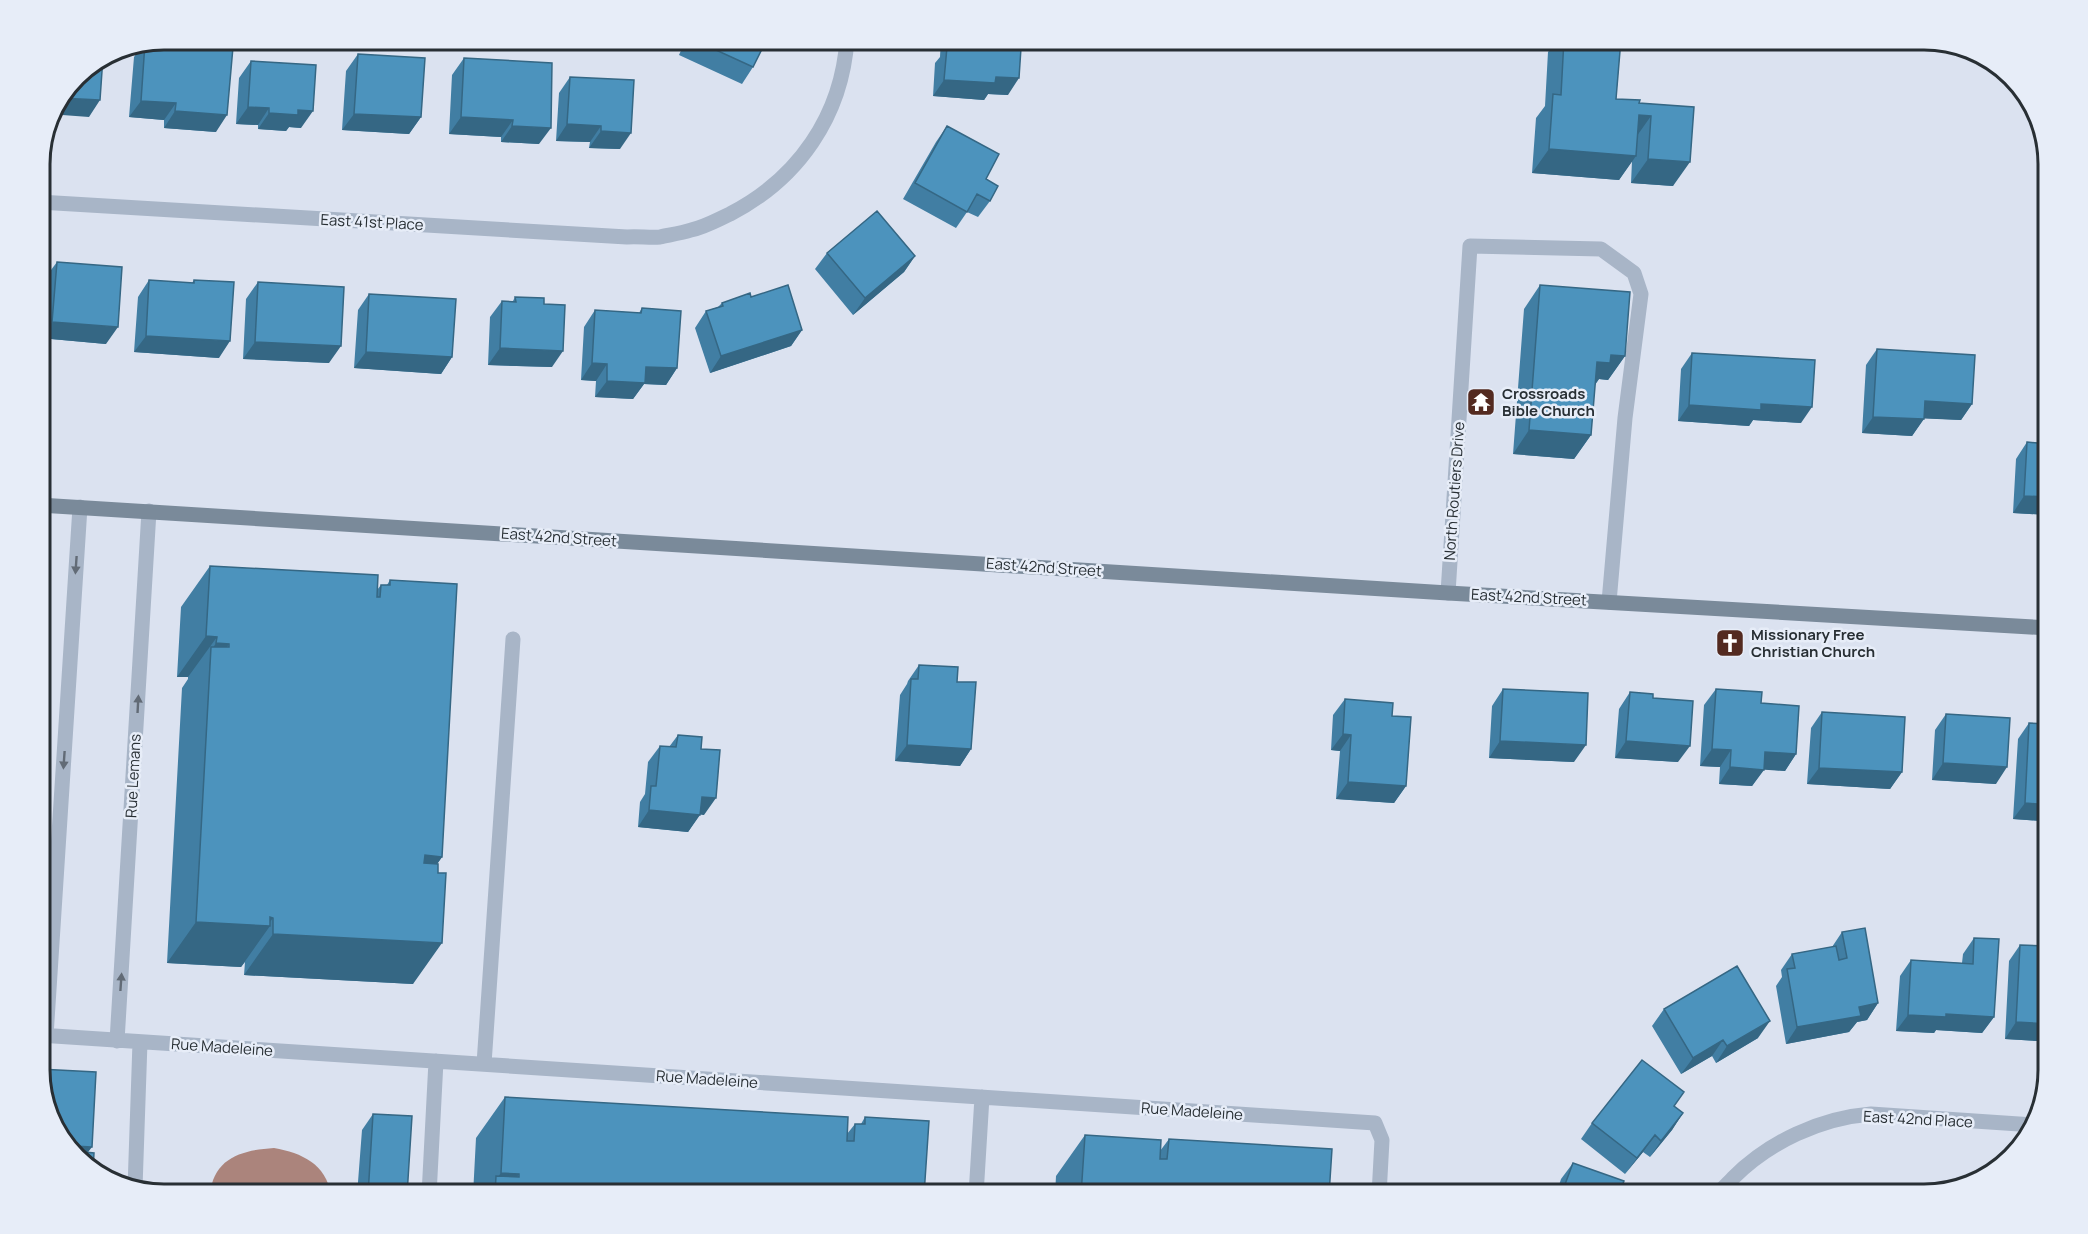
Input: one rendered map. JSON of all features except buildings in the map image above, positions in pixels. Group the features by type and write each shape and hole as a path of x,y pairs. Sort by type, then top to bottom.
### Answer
{"street":[{"name":"East 41st Place","path":"50,202 658,237 704,226 760,197 795,166 829,115 844,71 846,50"},
{"name":"North Routiers Drive","path":"1448,593 1470,246 1600,249 1634,273 1641,294 1625,418 1609,602"},
{"name":"East 42nd Street","path":"50,506 2038,627"},
{"path":"50,936 80,507"},
{"name":"Rue Lemans","path":"117,1041 150,511"},
{"path":"484,1065 513,639"},
{"name":"Rue Madeleine","path":"50,1036 1375,1123 1382,1140 1380,1184"},
{"path":"135,1181 140,1042"},
{"path":"430,1184 436,1061"},
{"path":"977,1184 982,1097"},
{"name":"East 42nd Place","path":"1727,1184 1744,1166 1772,1146 1820,1125 1862,1115 2025,1124"}],"shaded area":[{"path":"274,1148 294,1153 318,1168 328,1184 212,1184 223,1164 231,1158 251,1151"}],"place":[{"name":"Crossroads Bible Church","path":"1481,402"},
{"name":"Missionary Free Christian Church","path":"1730,643"}]}
